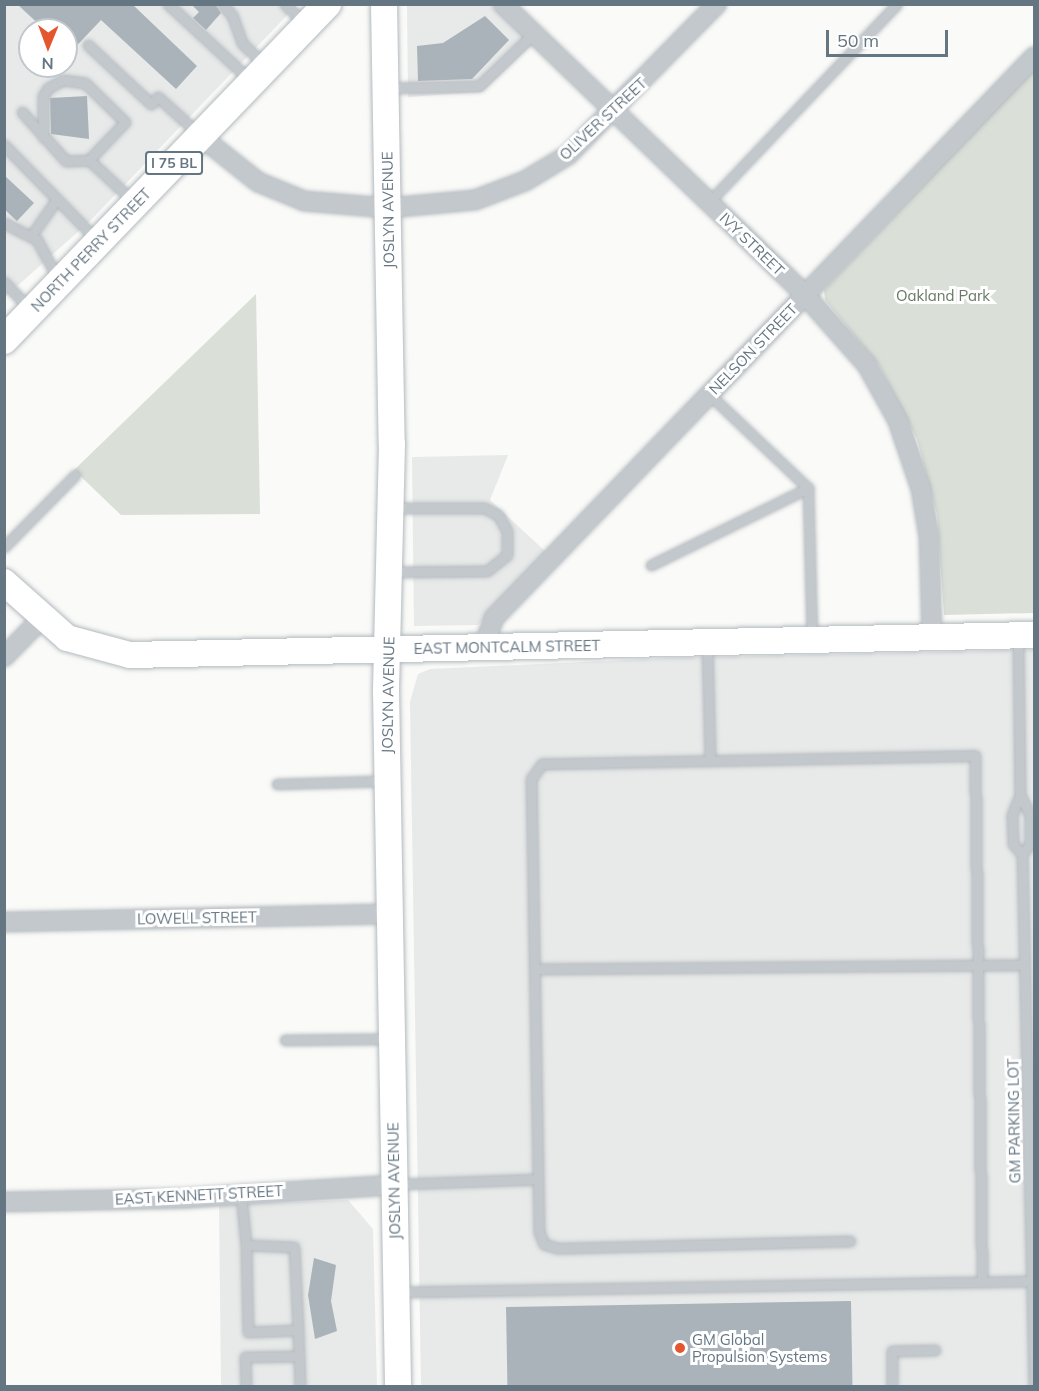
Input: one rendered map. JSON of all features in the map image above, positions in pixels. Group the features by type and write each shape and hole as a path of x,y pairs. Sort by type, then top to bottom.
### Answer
{"main road":[{"name":"NORTH PERRY STREET","path":"4,340 327,4"},
{"name":"JOSLYN AVENUE","path":"384,4 391,508 387,781 398,1386"},
{"name":"EAST MONTCALM STREET","path":"4,582 42,618 80,645 118,654 1027,635"}],"street":[{"name":"IVY STREET","path":"503,4 805,295 867,365 910,451 928,525 932,638"},
{"name":"OLIVER STREET","path":"200,136 245,174 283,195 327,206 388,208 459,203 516,185 568,154 614,111 717,4"},
{"name":"NELSON STREET","path":"483,648 494,618 1035,57"},
{"path":"4,657 42,618"},
{"name":"LOWELL STREET","path":"4,922 389,914"},
{"name":"EAST KENNETT STREET","path":"4,1202 241,1194 394,1185"}],"lane":[{"path":"168,4 259,75"},
{"path":"222,4 232,15 242,43 259,75"},
{"path":"285,4 307,25"},
{"path":"709,202 897,4"},
{"path":"385,88 478,86 533,34"},
{"path":"88,45 151,104 158,97 200,136"},
{"path":"22,112 43,137 66,161 88,160 125,122 85,83 63,80 43,96 43,137"},
{"path":"4,145 99,242"},
{"path":"88,160 135,203"},
{"path":"31,236 57,198"},
{"path":"4,223 31,236 60,283"},
{"path":"4,282 32,311"},
{"path":"709,394 808,488 812,640"},
{"path":"4,548 75,476"},
{"path":"651,565 808,488"},
{"path":"390,572 487,571 507,555 507,531 498,515 484,508 391,508"},
{"name":"GM PARKING LOT","path":"1022,854 1013,844 1012,815 1020,795 1027,635"},
{"path":"707,643 710,761"},
{"path":"850,1241 557,1248 544,1244 539,1232 531,779 542,764 975,756 982,1282"},
{"path":"277,784 387,781"},
{"name":"GM PARKING LOT","path":"1020,795 1029,815 1030,844 1022,854 1024,965 1031,1077 1035,1386"},
{"path":"1023,896 1035,896"},
{"path":"536,969 1024,965"},
{"path":"285,1040 391,1039"},
{"path":"394,1185 538,1179"},
{"path":"241,1194 246,1245 248,1332 298,1330"},
{"path":"246,1245 294,1247 300,1386"},
{"path":"396,1292 1032,1281"},
{"path":"892,1386 892,1351 935,1350"},
{"path":"246,1386 245,1357 299,1356"}],"shaded area":[{"path":"5,5 297,5 90,221 5,297"},
{"path":"407,5 491,5 533,44 482,92 408,97"},
{"path":"508,455 490,500 546,552 478,625 414,626 412,457"},
{"path":"1034,650 1034,1386 421,1386 410,702 418,674 430,669 668,658"},
{"path":"348,1200 373,1229 377,1386 221,1386 219,1205"}],"green space":[{"name":"Oakland Park","path":"1034,69 1034,613 944,615 937,514 917,439 879,365 825,300 824,290"},
{"path":"256,294 260,514 121,515 74,470"}],"building":[{"path":"17,4 132,4 197,66 176,89 101,20 78,44 78,18 32,18"},
{"path":"191,4 215,4 221,13 206,30 193,18 199,12"},
{"path":"485,16 509,40 472,79 418,81 417,46 443,43"},
{"path":"87,96 89,139 51,134 50,98"},
{"path":"4,175 34,203 17,221 4,209"},
{"path":"314,1258 336,1265 331,1301 337,1331 315,1339 308,1295"},
{"name":"GM Global Propulsion Systems","path":"851,1301 852,1386 507,1386 506,1307"}],"place":[{"name":"GM Global Propulsion Systems","path":"680,1348"}]}
